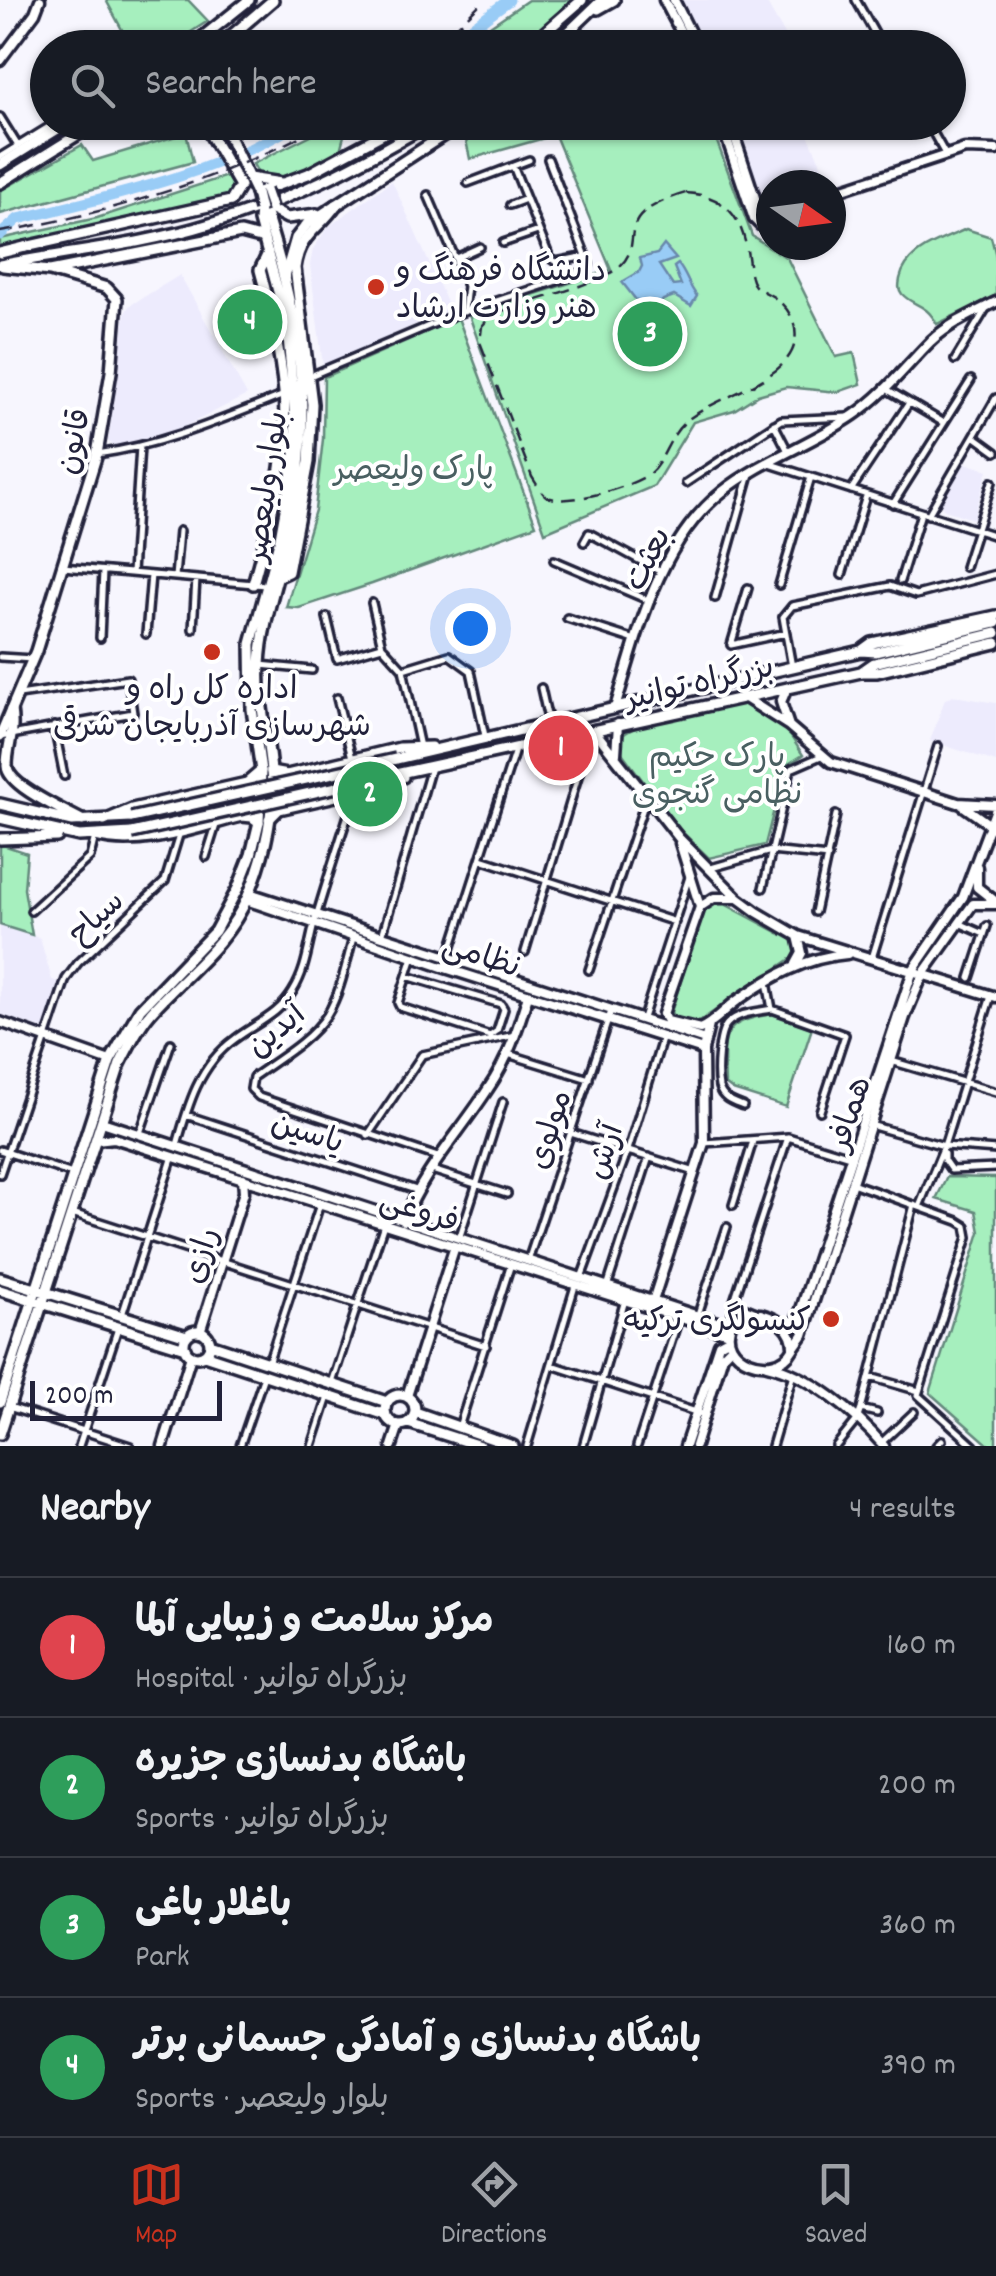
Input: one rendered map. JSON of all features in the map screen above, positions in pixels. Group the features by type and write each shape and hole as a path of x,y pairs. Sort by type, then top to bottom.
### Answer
{"main road":[{"path":"0,60 40,0"},
{"path":"212,30 249,0"},
{"path":"238,30 273,0"},
{"path":"547,30 582,0"},
{"path":"572,30 602,0"},
{"path":"591,12 614,0"},
{"path":"664,0 680,30"},
{"path":"674,0 689,30"},
{"path":"0,166 41,140"},
{"path":"0,183 69,140"},
{"path":"0,253 230,201 240,186 214,140"},
{"path":"230,140 249,178 272,210 287,218 322,214"},
{"path":"260,192 308,174 371,140"},
{"path":"0,266 188,230 242,214 333,178 400,140"},
{"path":"285,276 296,238 307,224 436,140"},
{"path":"730,140 756,202"},
{"path":"736,140 756,198"},
{"path":"846,188 965,149 996,150"},
{"path":"249,178 284,184"},
{"path":"241,234 254,223 260,210 260,192"},
{"path":"307,377 297,256 306,236 336,205"},
{"name":"بلوار ولیعصر","path":"260,210 258,221 287,324 295,436 284,521 265,586 249,664 266,771"},
{"name":"بلوار ولیعصر","path":"0,1434 4,1404 120,1064 148,1015 248,896 264,820 266,771 260,664 264,626 297,487 307,377 285,276 267,217 260,210"},
{"path":"0,266 50,270 241,234 264,239"},
{"path":"253,584 280,459 284,395 272,316 260,270 268,253"},
{"name":"قانون","path":"0,736 33,659 64,567 97,454 111,372 116,299 107,288 50,270"},
{"name":"بعثت","path":"615,708 661,572 703,511 721,492 788,450 851,418 888,390 932,340 992,304"},
{"name":"بزرگراه توانیر","path":"0,804 45,817 84,821 131,818 792,666 862,651 876,652 996,620"},
{"name":"بزرگراه توانیر","path":"0,818 79,836 132,833 861,672 874,663 996,634"},
{"path":"861,672 878,672 996,643"},
{"path":"788,686 781,702 789,726"},
{"path":"742,696 789,726 821,756 923,793 958,803 996,807"},
{"path":"12,710 14,732 7,766 10,775 19,785 84,821"},
{"path":"617,758 614,748 618,724"},
{"path":"593,730 679,838 738,898 798,936 994,996"},
{"path":"104,821 132,809 236,785 266,771 287,775 420,746 444,747"},
{"path":"95,836 116,842 242,816 264,820 278,809 384,784 429,767"},
{"path":"287,775 283,791 293,805"},
{"path":"236,785 246,799 242,816"},
{"path":"958,803 990,825"},
{"name":"همافر","path":"785,1326 796,1322 852,1183 913,970 963,898 996,807"},
{"name":"بلوار ولیعصر","path":"41,1291 72,1213 74,1174 110,1060 140,1009 206,949 238,888 264,820"},
{"path":"0,839 79,836"},
{"path":"662,1031 663,1014 700,908 679,838"},
{"path":"977,862 977,888 996,903"},
{"name":"نظامی","path":"248,896 355,933 449,958 530,991"},
{"path":"700,908 714,898 738,898"},
{"name":"همافر","path":"792,1351 803,1335 850,1156 924,974 974,904 996,903"},
{"path":"792,967 802,953 798,936"},
{"name":"نظامی","path":"386,941 413,957 445,968 704,1045"},
{"path":"663,1014 668,1021 694,1029 709,1026 740,999 792,967 850,953"},
{"path":"404,1222 416,1190 488,1089 508,1054 530,991"},
{"name":"نظامی","path":"610,1015 642,1021 662,1031"},
{"path":"0,1022 110,1060"},
{"path":"653,1302 704,1143 704,1045 709,1026"},
{"name":"فروغى","path":"102,1122 174,1152"},
{"name":"فروغى","path":"96,1140 114,1138 174,1152 404,1222 512,1264 607,1287 697,1316 730,1333"},
{"name":"فروغى","path":"249,1176 384,1224 528,1261 625,1300 730,1333"},
{"name":"رازی","path":"200,1332 249,1176"},
{"path":"408,1396 457,1243"},
{"path":"0,1278 187,1336 200,1332 210,1344 204,1355"},
{"path":"0,1290 329,1396 403,1424 513,1446"},
{"path":"695,1446 719,1344 747,1315 761,1314 785,1326 794,1340 794,1371"},
{"path":"730,1333 748,1360 794,1371 858,1420 882,1444"},
{"path":"163,1446 188,1352 187,1336"},
{"path":"210,1344 387,1402"},
{"path":"767,1364 782,1361 792,1351"},
{"path":"387,1402 398,1395 408,1396 415,1412"},
{"path":"386,1415 387,1402"},
{"path":"415,1412 480,1446"},
{"path":"392,1446 403,1424 415,1412"},
{"path":"685,1446 700,1414"}],"street":[{"path":"856,0 873,30"},
{"path":"0,117 18,146"},
{"path":"0,157 30,139"},
{"path":"937,140 946,156"},
{"path":"307,377 464,312 587,272 589,264 548,159"},
{"path":"468,183 529,160"},
{"path":"513,166 550,258 556,262 586,256"},
{"path":"428,195 468,286 464,312"},
{"path":"510,205 526,198"},
{"path":"503,244 539,231"},
{"path":"456,258 480,248"},
{"path":"954,360 992,304"},
{"path":"893,504 971,380"},
{"path":"888,390 944,422"},
{"path":"97,454 193,430 284,395"},
{"path":"900,581 924,514 996,398"},
{"path":"851,490 909,403"},
{"path":"686,483 774,424 789,419 851,418"},
{"path":"774,424 788,450"},
{"path":"974,436 996,452"},
{"path":"132,574 140,446"},
{"path":"768,463 996,536"},
{"path":"714,598 750,474"},
{"path":"779,585 811,477"},
{"path":"966,566 992,482"},
{"path":"842,574 866,496"},
{"path":"176,577 179,532"},
{"path":"584,542 589,533 661,572"},
{"path":"554,560 650,602"},
{"path":"64,567 265,586"},
{"path":"100,638 103,571"},
{"path":"792,666 783,617 792,606 890,586 916,595 996,574"},
{"path":"146,634 151,575"},
{"path":"193,629 196,579"},
{"path":"748,588 731,645 786,633"},
{"path":"372,604 382,646 403,669 420,746"},
{"path":"327,617 337,658 382,646"},
{"path":"567,618 636,640"},
{"path":"403,669 449,655 471,670 485,738"},
{"path":"0,657 33,659"},
{"path":"260,664 312,670"},
{"path":"0,736 132,714 128,679 19,694"},
{"path":"540,688 549,724"},
{"path":"337,698 352,760"},
{"path":"54,726 64,776"},
{"path":"525,952 593,730"},
{"path":"872,958 938,746"},
{"path":"445,968 516,748"},
{"path":"763,888 791,770 821,756"},
{"path":"386,941 429,767"},
{"path":"589,970 646,798"},
{"path":"122,1315 196,1086 212,1059 279,1010 294,990 353,799"},
{"path":"816,912 836,815"},
{"path":"206,857 217,822"},
{"name":"سیاح","path":"0,1174 4,1151 66,979 78,963 165,882 181,830"},
{"path":"31,911 90,857 95,836"},
{"path":"708,869 772,851 828,857"},
{"path":"481,859 675,922"},
{"path":"642,1021 691,872"},
{"path":"958,923 986,930 970,978"},
{"name":"آیدین","path":"355,933 334,1003 325,1018 314,1032 253,1077 251,1089 259,1097 438,1157"},
{"path":"406,976 504,1006 495,1035 406,1011 398,1003 406,976 413,957"},
{"path":"767,982 772,1009"},
{"path":"436,994 441,986"},
{"path":"467,1004 471,995"},
{"path":"836,1446 858,1420 916,1206 944,1146 994,996"},
{"path":"743,1106 727,1100 719,1087 722,1030 741,1014 772,1009 845,1034 820,1110"},
{"name":"مولوی","path":"528,1261 610,1015"},
{"name":"آرش","path":"526,1446 578,1281 628,1150 662,1031"},
{"path":"368,1136 422,1055 516,1035"},
{"path":"139,1136 171,1042"},
{"path":"508,1054 589,1079"},
{"path":"886,1060 996,1092"},
{"path":"457,1243 503,1102"},
{"name":"یاسین","path":"185,1115 416,1190"},
{"path":"870,1125 944,1146 996,1150"},
{"path":"570,1134 696,1172"},
{"path":"704,1143 788,1137 850,1156"},
{"path":"730,1333 730,1312 788,1137"},
{"path":"733,1205 754,1140"},
{"path":"944,1146 944,1160 951,1170 996,1168"},
{"path":"4,1151 74,1174"},
{"path":"607,1287 649,1156"},
{"path":"430,1169 506,1194"},
{"path":"852,1183 966,1226 968,1237 918,1395 974,1446"},
{"path":"268,1362 320,1203"},
{"path":"72,1213 486,1346"},
{"path":"332,1383 384,1224"},
{"path":"697,1316 727,1227"},
{"path":"457,1437 512,1264"},
{"path":"583,1446 625,1300"},
{"path":"734,1302 761,1314"},
{"path":"638,1446 679,1318"},
{"path":"79,1446 118,1328"},
{"path":"552,1365 700,1414"},
{"path":"772,1446 794,1371"},
{"path":"240,1446 264,1376"},
{"path":"870,1377 919,1391"},
{"path":"312,1446 329,1396"},
{"path":"4,1404 130,1446"},
{"path":"861,1409 877,1414"},
{"path":"882,1444 914,1412"},
{"path":"936,1446 942,1440"}],"shaded area":[{"path":"680,0 765,0 782,30 697,30"},
{"path":"744,140 810,140 824,170 756,170 756,181"},
{"name":"دانشگاه فرهنگ و هنر وزارت ارشاد","path":"392,181 450,309 323,366 310,265 313,249 328,227"},
{"path":"180,275 247,395 180,429 115,447 108,441 125,313 129,306"},
{"path":"962,462 988,470 973,519 945,510 940,500"},
{"path":"954,696 996,703 996,762 930,741 945,699"},
{"path":"0,925 40,938 52,980 59,982 44,1029 0,1015"}],"green space":[{"path":"106,0 188,0 208,21 194,30 122,30"},
{"path":"528,0 577,0 540,30 484,30"},
{"path":"163,140 188,140 193,162 0,214 0,191 82,145 93,161"},
{"path":"301,140 343,140 339,154 288,178 258,173 253,164"},
{"path":"466,140 537,140 470,159"},
{"path":"557,140 716,140 756,239 756,260 788,260 836,357 854,353 861,384 838,392 786,387 758,395 734,410 693,422 654,486 545,532 469,315 611,270"},
{"path":"233,174 237,185 230,197 0,253 0,239 97,218"},
{"path":"966,229 991,237 996,256 996,295 937,324 928,312 902,294 900,279 917,254"},
{"name":"پارک ولیعصر","path":"458,318 536,525 299,608 286,607 315,510 323,439 324,377"},
{"name":"پارک حکیم نظامی گنجوی","path":"744,701 781,721 803,755 785,766 765,845 709,858 678,828 620,750 619,738 661,718"},
{"path":"0,844 27,853 24,889 32,935 0,925"},
{"path":"721,902 794,941 798,954 694,1025 674,1018 671,1012 704,909"},
{"path":"773,1014 812,1028 786,1107 725,1084 728,1034 742,1021"},
{"path":"947,1177 996,1178 996,1446 990,1446 930,1393 980,1232 976,1211 936,1199"}],"water":[{"path":"664,245 676,259 659,265 673,286 681,285 674,267 678,264 697,296 691,306 674,296 663,300 649,318 641,308 643,304 622,282 639,272 640,258 657,254"}],"waterway":[{"path":"468,30 509,0"},
{"path":"0,235 18,219 127,192 199,169 268,140"}],"railway":[{"path":"453,30 484,0"},
{"path":"0,232 127,204 210,176 293,140"},
{"path":"686,193 714,199 739,224 753,284 781,303 793,322 796,336 792,351 772,373 684,423 654,469 641,479 582,497 546,496 532,477 480,342 482,326 493,314 577,287 618,268 628,256 635,225 642,214 686,193"}],"place":[{"name":"دانشگاه فرهنگ و هنر وزارت ارشاد","path":"376,287"},
{"name":"باشگاه بدنسازی و آمادگی جسمانی برتر","path":"250,322"},
{"name":"باغلار باغی","path":"650,334"},
{"name":"اداره کل راه و شهرسازی آذربایجان شرقی","path":"212,652"},
{"name":"مرکز سلامت و زیبایی آلما","path":"561,748"},
{"name":"باشگاه بدنسازی جزیره","path":"370,794"},
{"name":"کنسولگری ترکیه","path":"831,1319"}]}
